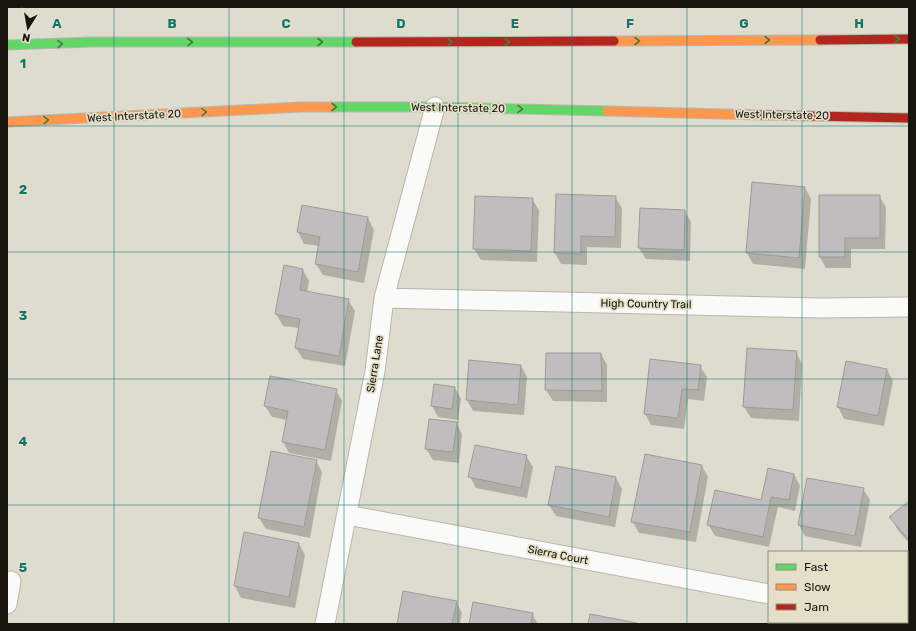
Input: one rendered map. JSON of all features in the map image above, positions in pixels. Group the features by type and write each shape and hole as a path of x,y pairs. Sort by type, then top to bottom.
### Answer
{"main road":[{"path":"7,45 92,42 909,39"},
{"name":"West Interstate 20","path":"7,122 301,106 435,107 909,118"}],"street":[{"name":"Sierra Lane","path":"325,624 375,371 384,298 435,107"},
{"name":"High Country Trail","path":"384,298 821,308 909,307"},
{"name":"Sierra Court","path":"347,515 768,594"},
{"path":"7,604 11,581"}],"building":[{"path":"752,182 805,187 799,258 746,253"},
{"path":"556,194 616,196 615,237 581,236 581,254 554,253"},
{"path":"819,195 880,195 880,238 845,238 845,257 819,257"},
{"path":"475,196 533,198 531,251 473,249"},
{"path":"302,205 368,217 358,272 315,264 320,237 297,232"},
{"path":"640,208 685,210 684,250 638,248"},
{"path":"284,265 303,269 300,290 349,299 339,356 295,348 300,319 275,314"},
{"path":"747,348 797,351 793,410 743,407"},
{"path":"546,353 601,353 602,391 545,390"},
{"path":"650,359 701,365 698,390 682,389 678,418 644,414"},
{"path":"469,360 521,365 518,405 466,400"},
{"path":"846,361 887,369 878,416 837,407"},
{"path":"270,376 337,389 325,450 282,442 288,411 264,406"},
{"path":"434,384 455,387 452,409 431,406"},
{"path":"429,419 457,422 453,452 425,449"},
{"path":"475,445 527,455 521,488 468,477"},
{"path":"271,451 317,460 304,527 258,518"},
{"path":"645,454 702,465 690,532 631,522"},
{"path":"556,466 616,477 609,517 548,505"},
{"path":"768,468 794,474 789,500 771,497 763,537 707,525 715,490 761,500"},
{"path":"807,478 864,488 855,536 798,525"},
{"path":"909,501 909,540 889,517"},
{"path":"244,532 299,543 289,597 234,586"},
{"path":"403,591 457,601 452,624 397,624"},
{"path":"473,602 533,613 531,624 469,624"},
{"path":"590,614 637,623 588,624"}],"traffic: fast":[{"path":"7,45 92,42 356,42"},
{"path":"331,107 435,107 607,111"}],"traffic: slow":[{"path":"614,41 820,40"},
{"path":"7,122 301,107 331,107"},
{"path":"607,111 761,115"}],"traffic: jam":[{"path":"820,40 909,39"},
{"path":"356,42 614,41"},
{"path":"761,115 909,118"}]}
